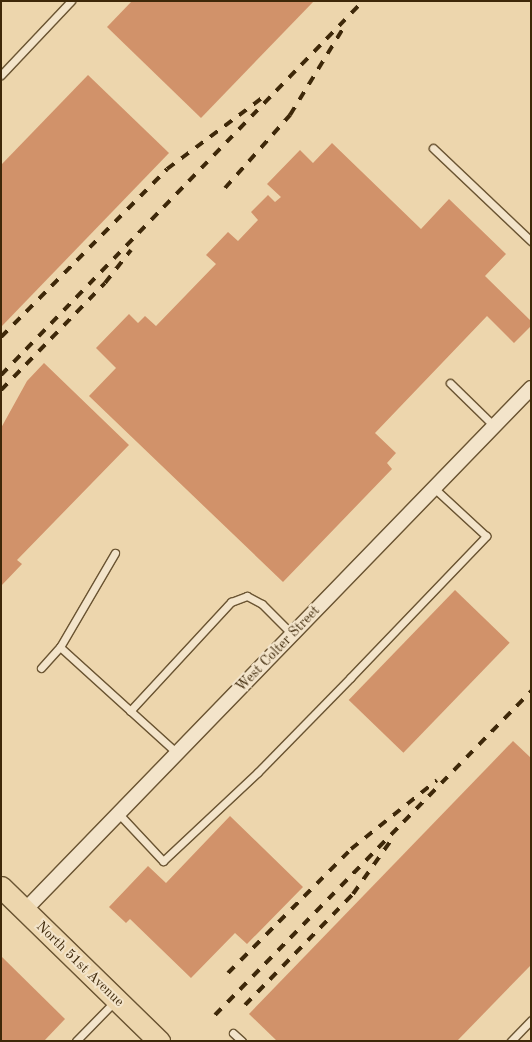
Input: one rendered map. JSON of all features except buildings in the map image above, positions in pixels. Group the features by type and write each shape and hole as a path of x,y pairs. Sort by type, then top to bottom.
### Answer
{"main road":[{"name":"North 51st Avenue","path":"1,887 159,1041"}],"street":[{"name":"West Colter Street","path":"25,910 531,388"}],"lane":[{"path":"1,75 71,1"},
{"path":"432,148 531,242"},
{"path":"450,383 494,426"},
{"path":"118,813 163,860 258,772 350,678 486,536 434,488"},
{"path":"41,668 60,648 115,553"},
{"path":"130,711 231,602 247,596 262,604 292,634"},
{"path":"60,648 177,753"},
{"path":"76,1041 116,999"},
{"path":"511,1041 531,1020"},
{"path":"233,1032 242,1041"}],"railway":[{"path":"1,375 363,1"},
{"path":"225,188 290,115 342,30"},
{"path":"1,337 167,169 266,95"},
{"path":"1,390 105,283 131,250"},
{"path":"215,1015 531,691"},
{"path":"228,973 351,849 437,780"},
{"path":"245,1005 353,894 392,839"}]}
